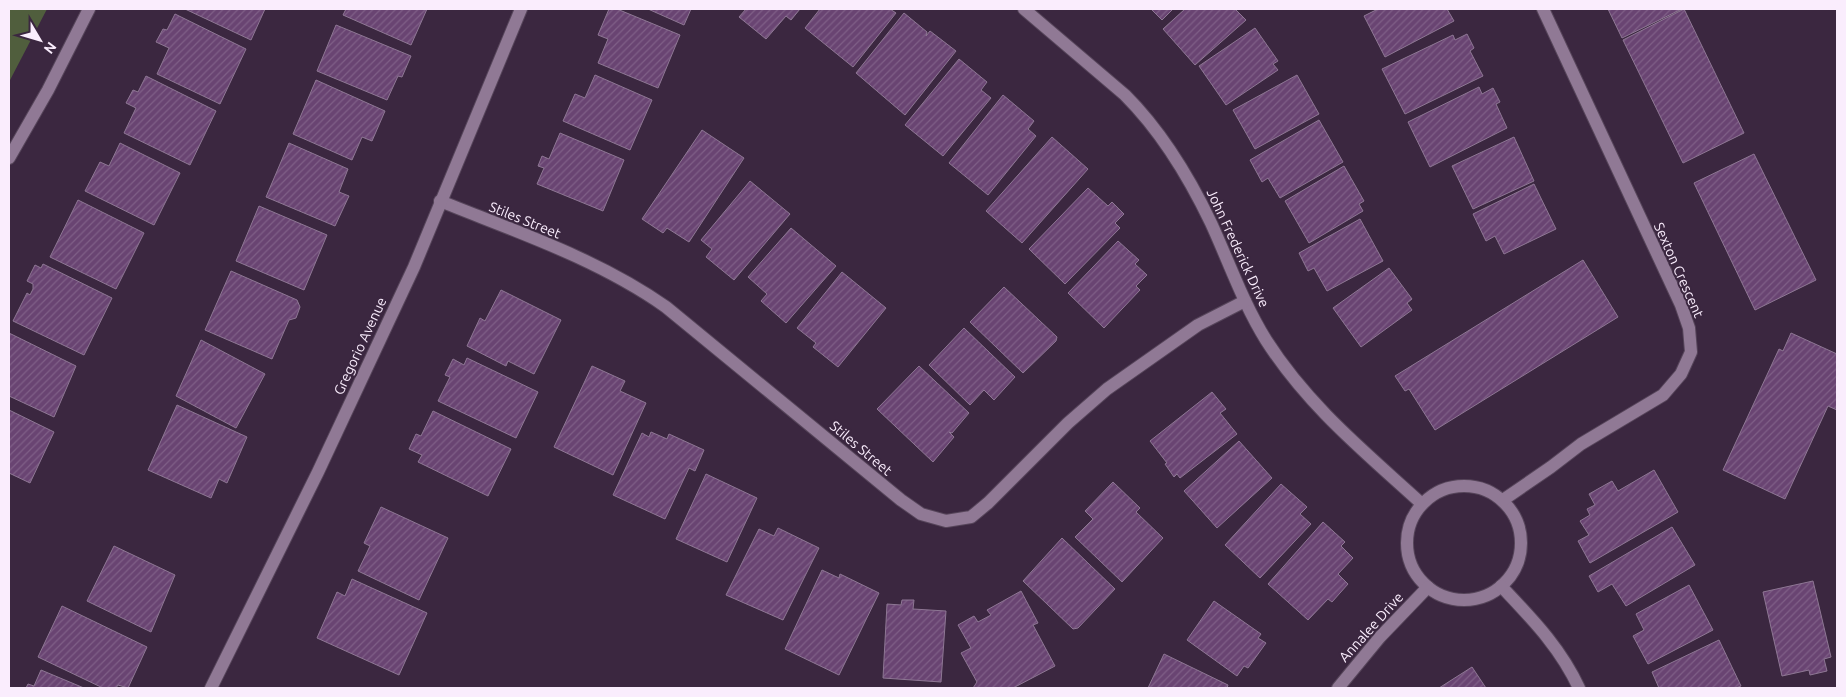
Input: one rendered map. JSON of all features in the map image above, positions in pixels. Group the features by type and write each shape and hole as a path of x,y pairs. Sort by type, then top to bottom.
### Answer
{"street":[{"path":"9,158 48,90 89,9"},
{"name":"Gregorio Avenue","path":"211,688 318,472 414,266 521,9"},
{"name":"John Frederick Drive","path":"1024,9 1140,110 1178,163 1196,193 1265,339 1306,395 1327,417 1422,504"},
{"name":"Sexton Crescent","path":"1503,500 1581,444 1663,395 1682,374 1691,352 1689,328 1681,305 1543,9"},
{"name":"Stiles Street","path":"440,201 573,256 615,275 647,293 674,313 900,500 921,514 946,521 971,517 988,503 1068,423 1107,390 1198,325 1245,300"},
{"path":"1452,486 1471,486 1488,490 1503,500 1514,516 1521,534 1520,553 1513,571 1501,586 1488,595 1472,599 1457,599 1442,595 1428,587 1416,573 1408,556 1407,538 1409,529 1422,504 1435,493 1452,486"},
{"path":"1501,586 1545,633 1569,667 1579,688"},
{"name":"Annalee Drive","path":"1338,688 1380,637 1428,587"}],"green space":[{"path":"9,9 47,9 9,82"}],"building":[{"path":"185,9 265,9 251,40"},
{"path":"346,9 427,9 411,45 343,15"},
{"path":"609,9 617,9 680,35 658,88 598,63 608,39 598,35"},
{"path":"648,9 691,9 684,25"},
{"path":"746,9 800,9 791,20 786,16 766,39 739,17"},
{"path":"820,9 890,9 896,13 853,67 805,28"},
{"path":"1151,9 1173,9 1162,20"},
{"path":"1185,9 1235,9 1246,20 1195,65 1163,29"},
{"path":"1378,9 1447,9 1454,21 1385,57 1364,16"},
{"path":"1608,9 1682,9 1622,38"},
{"path":"1684,9 1744,133 1683,163 1623,40"},
{"path":"904,13 927,32 926,36 930,31 956,51 905,115 856,73"},
{"path":"175,14 246,49 220,104 157,74 169,48 156,42 163,29 167,30"},
{"path":"336,25 411,56 402,77 398,76 387,100 317,71"},
{"path":"1255,28 1278,61 1273,64 1278,70 1226,105 1199,66"},
{"path":"1467,34 1474,48 1470,51 1483,76 1405,114 1382,69 1453,35 1455,40"},
{"path":"959,59 987,82 981,90 991,98 943,156 905,125"},
{"path":"595,75 652,100 630,150 563,121 575,94 585,98"},
{"path":"1297,75 1319,114 1255,149 1233,110"},
{"path":"146,76 216,111 190,165 124,133 136,108 126,103 133,90 138,92"},
{"path":"316,80 385,111 372,141 362,137 352,160 293,134"},
{"path":"1479,87 1482,94 1493,88 1500,102 1496,104 1507,128 1430,167 1408,122"},
{"path":"1003,95 1034,121 1028,129 1036,136 988,195 949,163"},
{"path":"1319,120 1343,162 1280,198 1268,178 1262,182 1250,160"},
{"path":"702,130 744,158 689,242 667,228 663,233 642,219"},
{"path":"560,133 624,160 603,211 537,184 544,168 538,166 542,156 549,159"},
{"path":"1052,137 1088,169 1022,243 986,211"},
{"path":"1514,137 1534,181 1473,209 1452,166"},
{"path":"120,143 180,173 154,225 85,191 100,162 109,166"},
{"path":"289,143 348,169 339,192 349,196 335,226 266,197"},
{"path":"1754,154 1816,280 1755,310 1694,183"},
{"path":"1344,166 1364,201 1359,204 1363,211 1309,243 1285,201"},
{"path":"750,181 790,214 734,280 706,257 712,249 701,240"},
{"path":"1534,184 1556,229 1504,254 1495,236 1486,241 1473,214"},
{"path":"1088,188 1108,206 1112,202 1124,214 1115,223 1120,228 1065,284 1029,249"},
{"path":"78,200 144,233 116,289 50,257"},
{"path":"259,206 327,235 304,290 236,261"},
{"path":"1360,219 1383,261 1327,291 1314,268 1308,271 1299,253"},
{"path":"791,228 836,266 786,323 761,301 767,294 748,277"},
{"path":"1118,241 1139,260 1135,264 1147,275 1136,286 1140,290 1104,328 1068,293"},
{"path":"1583,260 1618,317 1435,430 1409,389 1405,391 1395,376"},
{"path":"43,264 112,298 84,355 13,321 27,293 30,295 33,289 33,284 27,281 35,265 41,268"},
{"path":"1389,268 1412,299 1407,303 1412,310 1361,347 1333,308"},
{"path":"231,271 297,300 300,307 296,318 289,320 272,359 205,330"},
{"path":"842,272 886,308 838,367 813,347 816,343 797,328"},
{"path":"1004,287 1057,337 1056,341 1023,373 970,322"},
{"path":"501,290 561,320 534,374 508,361 506,366 467,346 480,318 485,321"},
{"path":"964,328 1015,377 994,400 984,390 970,405 929,365"},
{"path":"9,333 76,366 54,417 9,396"},
{"path":"1791,333 1837,354 1837,410 1828,406 1785,499 1723,470 1779,349 1783,351"},
{"path":"201,340 265,374 236,428 176,396"},
{"path":"467,358 538,392 516,438 438,401 450,377 445,375 453,359 464,365"},
{"path":"592,366 625,381 620,391 646,403 613,475 554,447"},
{"path":"919,366 969,413 952,433 949,432 954,437 933,462 877,409"},
{"path":"1212,392 1226,409 1220,413 1237,434 1180,478 1177,474 1174,477 1165,464 1167,463 1150,441"},
{"path":"177,405 247,437 227,483 219,479 211,498 148,470"},
{"path":"9,410 54,432 30,483 9,473"},
{"path":"433,411 511,449 488,496 418,462 422,455 409,449 416,434 421,436"},
{"path":"651,432 667,439 669,434 704,450 695,471 689,468 665,519 613,495 642,433 649,437"},
{"path":"1239,441 1272,478 1217,528 1184,491"},
{"path":"1654,470 1678,512 1590,563 1578,541 1589,535 1580,521 1590,515 1587,509 1595,505 1589,494 1612,481 1618,491"},
{"path":"706,474 757,498 727,562 676,539"},
{"path":"1113,482 1140,508 1136,512 1163,538 1122,582 1075,537 1093,519 1085,511"},
{"path":"1281,484 1307,507 1300,514 1311,524 1260,578 1225,545"},
{"path":"381,507 448,538 419,600 358,571 370,546 364,543"},
{"path":"1323,522 1345,542 1341,546 1353,558 1338,574 1348,584 1332,602 1328,599 1308,620 1268,584"},
{"path":"1672,527 1695,565 1626,606 1612,584 1598,592 1589,576"},
{"path":"778,528 819,548 783,620 726,595 759,529 774,536"},
{"path":"1062,538 1115,589 1078,628 1073,629 1023,581"},
{"path":"114,546 175,575 151,632 87,601"},
{"path":"822,570 839,578 840,574 879,593 839,675 785,649"},
{"path":"352,579 427,613 399,675 317,638 337,592 345,596"},
{"path":"1813,581 1831,657 1824,659 1827,671 1810,675 1809,670 1782,676 1763,592"},
{"path":"1689,585 1713,630 1648,664 1633,636 1644,630 1636,614"},
{"path":"1021,591 1038,623 1033,625 1055,666 1013,688 973,688 977,682 961,653 971,648 958,625 974,616 978,622 991,615 987,610"},
{"path":"902,600 914,600 913,609 946,611 941,682 883,678 887,604 901,605"},
{"path":"1214,601 1261,634 1258,638 1266,643 1248,668 1244,666 1237,676 1187,640"},
{"path":"62,606 147,647 128,688 118,685 116,688 103,688 38,657"},
{"path":"1719,640 1741,686 1736,688 1659,688 1652,672"},
{"path":"1164,654 1228,685 1227,688 1148,688"},
{"path":"1472,667 1486,688 1439,688"},
{"path":"41,670 84,688 26,688 28,684 34,686"}]}
